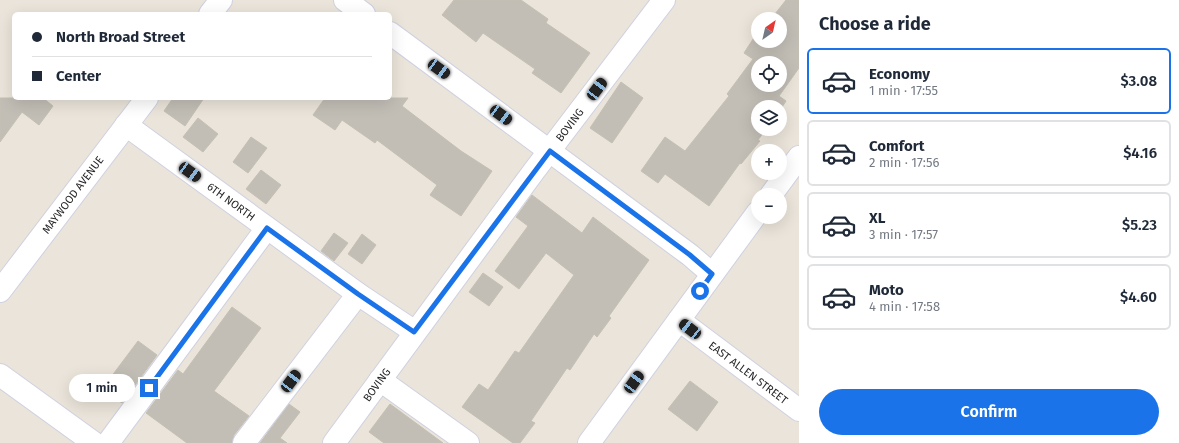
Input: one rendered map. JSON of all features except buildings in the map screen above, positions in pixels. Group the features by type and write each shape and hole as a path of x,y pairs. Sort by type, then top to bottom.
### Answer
{"street":[{"path":"212,12 221,0"},
{"path":"345,0 361,12"},
{"name":"BOVING","path":"334,443 414,332 664,0"},
{"path":"392,34 690,255 712,274"},
{"name":"MAYWOOD AVENUE","path":"0,291 145,100"},
{"name":"6TH NORTH","path":"126,125 358,294 414,332"},
{"path":"776,188 799,157"},
{"path":"589,443 751,221"},
{"path":"108,443 267,228"},
{"path":"244,443 358,294"},
{"name":"EAST ALLEN STREET","path":"678,320 799,410"},
{"path":"0,374 94,443"},
{"path":"380,380 433,416 468,443"}],"route":[{"path":"149,388 267,228 358,294 414,332 550,151 690,255 712,274 700,291"}]}
